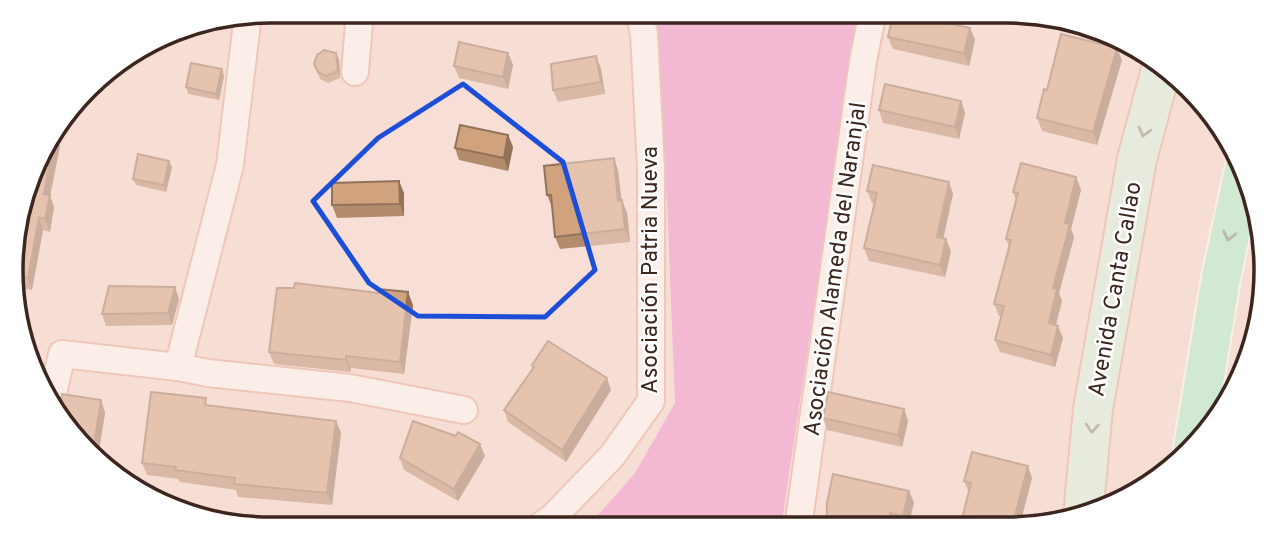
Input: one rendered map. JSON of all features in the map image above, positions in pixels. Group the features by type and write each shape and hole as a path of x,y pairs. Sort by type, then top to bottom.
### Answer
{"main road":[{"path":"1196,429 1221,278 1240,188"}],"street":[{"path":"355,72 359,23"},
{"name":"Asociación Patria Nueva","path":"553,517 612,456 651,401 651,169 642,23"},
{"name":"Asociación Alameda del Naranjal","path":"800,517 870,23"},
{"path":"178,367 230,165 247,24"},
{"name":"Avenida Canta Callao","path":"1084,505 1094,409 1137,159 1160,75"},
{"path":"54,390 62,354 350,388 464,410"}],"highlighted area":[{"path":"463,84 563,162 595,270 545,317 418,316 369,283 313,201 378,138"}],"shaded area":[{"path":"650,23 856,23 783,517 596,517 635,473 675,403 667,201"}],"building":[{"path":"891,23 948,23 970,28 964,53 888,37"},
{"path":"1061,34 1117,48 1093,132 1037,118 1044,89 1047,90"},
{"path":"459,42 508,53 503,77 454,66"},
{"path":"324,50 336,53 338,71 326,76 318,72 314,64 317,55"},
{"path":"596,56 601,82 553,90 551,64"},
{"path":"191,63 222,69 216,94 186,87"},
{"path":"885,84 961,101 955,127 879,110"},
{"path":"460,125 508,135 504,158 455,148"},
{"path":"138,154 169,161 164,185 133,179"},
{"path":"51,155 44,194 50,195 45,219 39,218 28,278 23,277 23,254 31,206"},
{"path":"614,158 618,201 622,200 625,229 555,237 551,195 547,195 544,166"},
{"path":"1021,163 1076,177 1065,223 1070,224 1053,288 1057,289 1049,323 1058,326 1051,355 995,340 1004,306 994,304 1011,240 1006,239 1018,193 1013,192"},
{"path":"873,165 949,182 937,237 946,239 940,265 864,248 877,193 867,191"},
{"path":"399,181 400,204 332,205 332,183"},
{"path":"295,283 379,293 379,289 408,292 400,362 346,356 346,360 269,352 277,288 294,288"},
{"path":"109,286 175,287 168,313 102,314"},
{"path":"548,341 607,378 562,450 504,410 534,367 532,365"},
{"path":"151,392 206,398 205,405 336,421 327,493 234,484 235,478 142,463"},
{"path":"828,392 904,409 898,435 823,418"},
{"path":"62,394 101,400 94,444 74,421 61,402"},
{"path":"413,421 456,436 458,432 480,444 454,489 400,458"},
{"path":"972,452 1028,466 1015,517 962,517 971,483 964,481"},
{"path":"833,474 909,491 903,516 890,513 890,517 826,517"}]}
